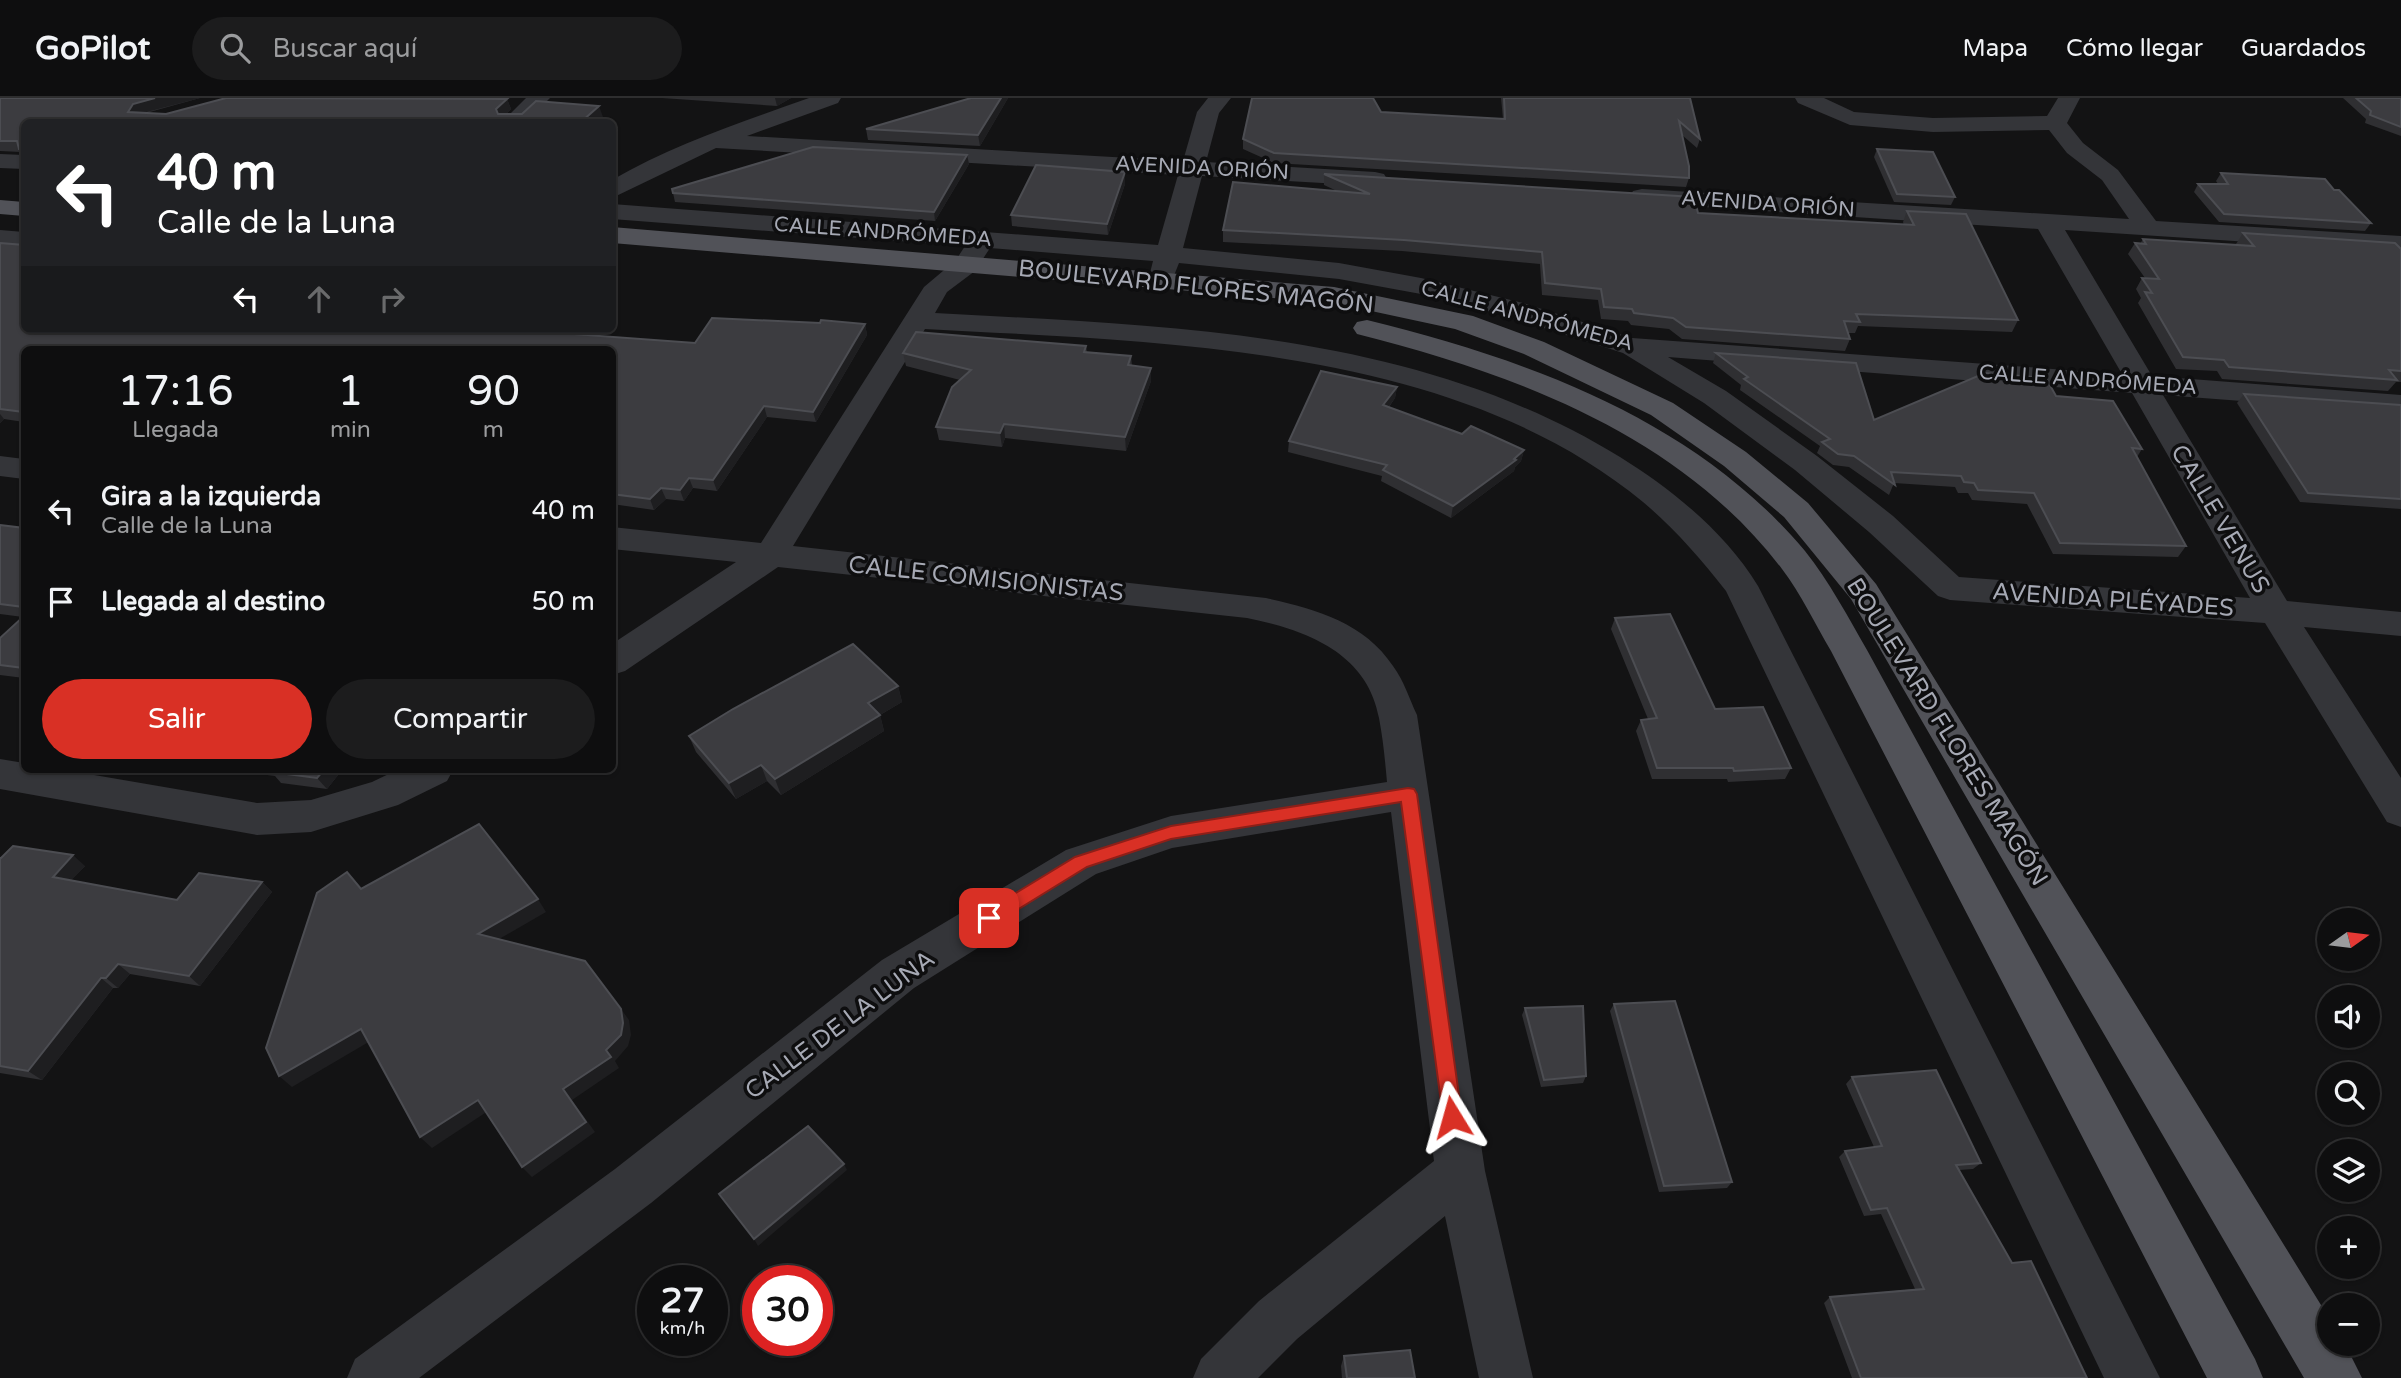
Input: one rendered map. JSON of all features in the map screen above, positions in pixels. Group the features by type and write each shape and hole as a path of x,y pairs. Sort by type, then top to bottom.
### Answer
{"main road":[{"path":"0,183 21,186"},
{"path":"0,207 21,209"},
{"name":"BOULEVARD FLORES MAGÓN","path":"616,235 974,252 1337,283 1464,322 1593,374 1662,409 1735,458 1796,510 1871,603 2335,1378"},
{"name":"BOULEVARD FLORES MAGÓN","path":"616,261 1279,314 1350,324 1412,338 1488,360 1625,420 1741,503 1793,560 1849,650 2236,1378"}],"street":[{"path":"516,119 539,98"},
{"path":"616,189 715,141 830,98"},
{"path":"1164,267 1208,112 1220,98"},
{"path":"1805,98 1850,118 1933,125 2055,123"},
{"path":"2055,123 2068,98"},
{"path":"2055,123 2075,148 2110,175 2148,228"},
{"name":"AVENIDA ORIÓN","path":"715,141 1399,181"},
{"name":"AVENIDA ORIÓN","path":"1620,195 2401,244"},
{"name":"CALLE ANDRÓMEDA","path":"616,211 974,252"},
{"name":"CALLE VENUS","path":"2047,222 2276,612 2401,811"},
{"path":"0,238 21,240"},
{"path":"616,659 770,556 937,287 974,252"},
{"name":"CALLE ANDRÓMEDA","path":"1337,283 1421,285 1513,309 1629,346 2401,404"},
{"path":"918,320 1163,335 1302,353 1413,377 1494,404 1550,430 1642,484 1711,548 1741,586 2133,1378"},
{"name":"AVENIDA PLÉYADES","path":"1629,346 1715,397 1807,463 1881,524 1950,588 2401,624"},
{"path":"0,466 21,469"},
{"name":"CALLE COMISIONISTAS","path":"616,538 1247,606 1302,617 1354,643 1381,675 1398,715 1408,794"},
{"path":"0,774 257,819 311,817 384,794 427,773"},
{"path":"1408,794 1460,1171 1506,1378"},
{"name":"CALLE DE LA LUNA","path":"374,1378 633,1186 898,974 1081,862 1171,832 1408,794"},
{"path":"1220,1378 1278,1320 1460,1171"}],"building":[{"path":"0,98 155,98 133,104 128,112 166,114 226,98 507,99 496,109 498,114 522,114 536,101 599,106 584,119 21,119 21,149 17,141 0,141"},
{"path":"971,98 1001,98 978,135 866,129"},
{"path":"1252,98 1373,98 1381,112 1505,119 1504,98 1690,98 1700,139 1679,121 1689,178 1274,153 1243,139"},
{"path":"2356,98 2401,98 2401,127 2370,115 2371,111"},
{"path":"813,147 967,155 934,212 673,193 672,189"},
{"path":"1877,149 1933,152 1955,197 1897,194"},
{"path":"1036,165 1125,172 1107,224 1011,215"},
{"path":"2221,173 2325,179 2371,223 2224,214 2198,184 2228,184"},
{"path":"1324,174 1694,197 1698,213 1914,225 1907,211 1966,214 2018,320 1856,314 1860,322 1844,321 1850,339 1686,327 1673,318 1634,313 1632,309 1604,307 1601,289 1545,283 1542,252 1404,240 1223,230 1233,182 1370,194"},
{"path":"2243,233 2395,243 2401,249 2401,371 2389,370 2397,380 2229,367 2224,360 2183,357 2145,292 2152,293 2142,278 2159,279 2135,243 2146,244 2143,239 2254,246"},
{"path":"0,243 21,245 21,333 559,333 695,343 712,318 820,323 821,320 865,324 813,412 764,406 713,480 689,478 680,490 661,488 650,499 616,495 616,346 21,346 21,412 0,409"},
{"path":"916,332 1086,346 1084,352 1131,356 1128,365 1151,368 1125,437 1004,424 1000,433 936,427 952,387 971,370 903,353"},
{"path":"1716,353 1856,363 1874,420 1985,373 2046,378 2056,396 2113,401 2142,449 2132,448 2186,546 2060,543 2034,493 1978,490 1974,483 1964,482 1961,476 1891,472 1895,485 1854,456 1838,454 1822,442 1830,439 1744,379 1748,377"},
{"path":"1321,371 1397,387 1383,405 1462,434 1471,426 1524,450 1514,459 1516,460 1453,506 1383,470 1387,465 1289,441"},
{"path":"2244,394 2401,405 2401,499 2308,493"},
{"path":"0,525 21,528 21,607 0,604"},
{"path":"1670,614 1715,709 1763,707 1791,768 1734,771 1733,768 1657,768 1641,720 1657,718 1615,618"},
{"path":"21,619 21,668 0,665 0,638"},
{"path":"853,644 898,686 868,703 880,715 775,779 761,765 729,783 689,736 733,709"},
{"path":"279,773 321,773 317,778"},
{"path":"479,824 538,899 478,934 585,961 621,1009 623,1023 621,1035 606,1050 611,1057 563,1089 586,1122 522,1167 478,1100 420,1137 361,1029 279,1076 266,1048 317,893 347,872 361,889"},
{"path":"13,846 73,855 53,877 177,900 199,873 262,882 189,976 118,964 106,978 101,978 28,1071 0,1066 0,858"},
{"path":"1675,1001 1732,1182 1664,1186 1614,1004"},
{"path":"1583,1006 1586,1076 1544,1080 1525,1008"},
{"path":"1936,1070 1981,1163 1956,1165 2012,1263 2031,1261 2087,1378 1861,1378 1830,1297 1924,1289 1887,1208 1871,1210 1845,1151 1882,1146 1852,1077"},
{"path":"808,1126 844,1164 754,1239 719,1194"},
{"path":"1410,1350 1415,1378 1347,1378 1344,1356"}],"route":[{"path":"989,918 1081,862 1171,832 1408,794 1452,1117"}]}
